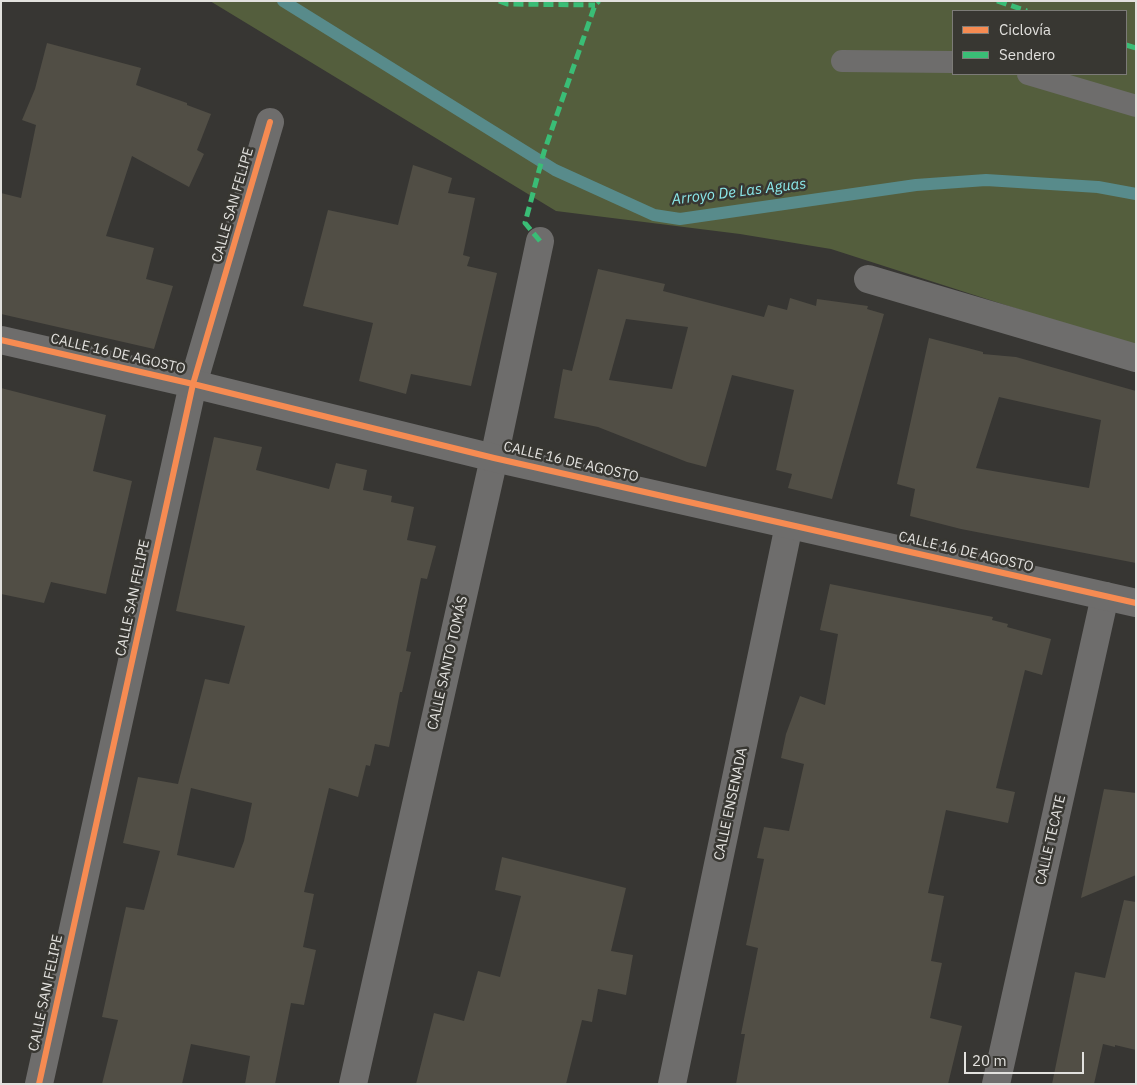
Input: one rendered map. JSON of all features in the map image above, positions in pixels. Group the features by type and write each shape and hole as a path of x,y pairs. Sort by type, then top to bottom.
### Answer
{"street":[{"name":"CALLE SAN FELIPE","path":"38,1084 193,384 270,122"},
{"name":"CALLE SANTO TOMÁS","path":"353,1084 494,458 540,241"},
{"path":"868,279 1136,358"},
{"name":"CALLE 16 DE AGOSTO","path":"1,340 193,384 494,458 1136,603"},
{"name":"CALLE ENSENADA","path":"672,1084 789,525"},
{"name":"CALLE TECATE","path":"996,1084 1105,596"}],"lane":[{"path":"842,61 952,62"},
{"path":"1031,75 1136,106"}],"green space":[{"path":"210,1 1136,1 1136,347 831,249 740,234 556,211"}],"building":[{"path":"47,43 141,68 136,85 187,103 187,105 211,114 197,150 204,154 189,187 132,156 106,236 154,248 146,279 173,286 154,349 1,314 1,193 21,198 36,125 22,120 35,89"},
{"path":"413,165 452,178 448,193 475,198 463,255 470,257 467,266 497,273 471,386 411,374 406,394 359,381 373,323 303,306 328,210 398,225"},
{"path":"598,269 665,284 663,291 764,317 768,305 787,310 790,298 816,306 817,299 868,306 867,309 884,314 832,499 788,488 792,474 776,470 794,390 732,375 706,467 687,462 598,427 554,418 563,369 572,371","holes":["626,319 688,327 672,389 609,380"]},
{"path":"929,338 983,352 983,354 1016,357 1136,391 1136,563 961,529 910,516 915,489 897,484","holes":["999,397 1101,420 1089,488 976,468"]},
{"path":"1,388 106,415 93,471 132,481 106,594 51,582 44,603 1,594"},
{"path":"214,437 262,447 256,470 329,489 336,463 367,470 363,490 392,496 391,502 414,507 407,540 436,546 427,579 421,578 406,651 411,652 402,692 400,692 389,747 375,744 370,766 366,765 358,797 329,788 304,892 314,894 303,947 316,950 304,1005 291,1003 275,1084 245,1084 250,1056 191,1044 182,1084 102,1084 118,1020 102,1017 126,907 144,910 160,851 123,843 138,777 178,784 205,679 229,684 245,626 176,611","holes":["191,788 252,803 244,841 234,868 177,855"]},
{"path":"830,584 993,617 992,620 1008,624 1007,627 1051,639 1042,675 1025,670 996,788 1015,792 1008,823 946,810 928,893 944,896 931,961 942,963 930,1018 962,1026 948,1084 736,1084 745,1034 741,1034 758,948 746,945 764,859 757,858 764,827 789,831 804,764 781,758 786,734 800,696 825,705 838,634 820,630"},
{"path":"1104,789 1136,793 1136,875 1081,898"},
{"path":"502,857 626,888 611,951 633,955 626,995 598,989 592,1022 582,1020 566,1084 416,1084 434,1013 464,1021 478,971 500,977 521,896 495,890"},
{"path":"1124,900 1136,902 1136,1050 1103,1044 1094,1084 1052,1084 1075,972 1105,978"}],"waterway":[{"name":"Arroyo De Las Aguas","path":"283,1 555,170 654,215 680,219 916,185 986,180 1098,187 1136,194"}],"marked path":[{"path":"499,1 507,4 595,5"},
{"path":"540,241 525,223 544,152 595,5 599,1"},
{"path":"997,1 1024,10"},
{"path":"1127,45 1136,48"}],"cycle path":[{"path":"39,1084 193,384 270,122"},
{"path":"1,340 193,384 494,458 1136,603"}]}
